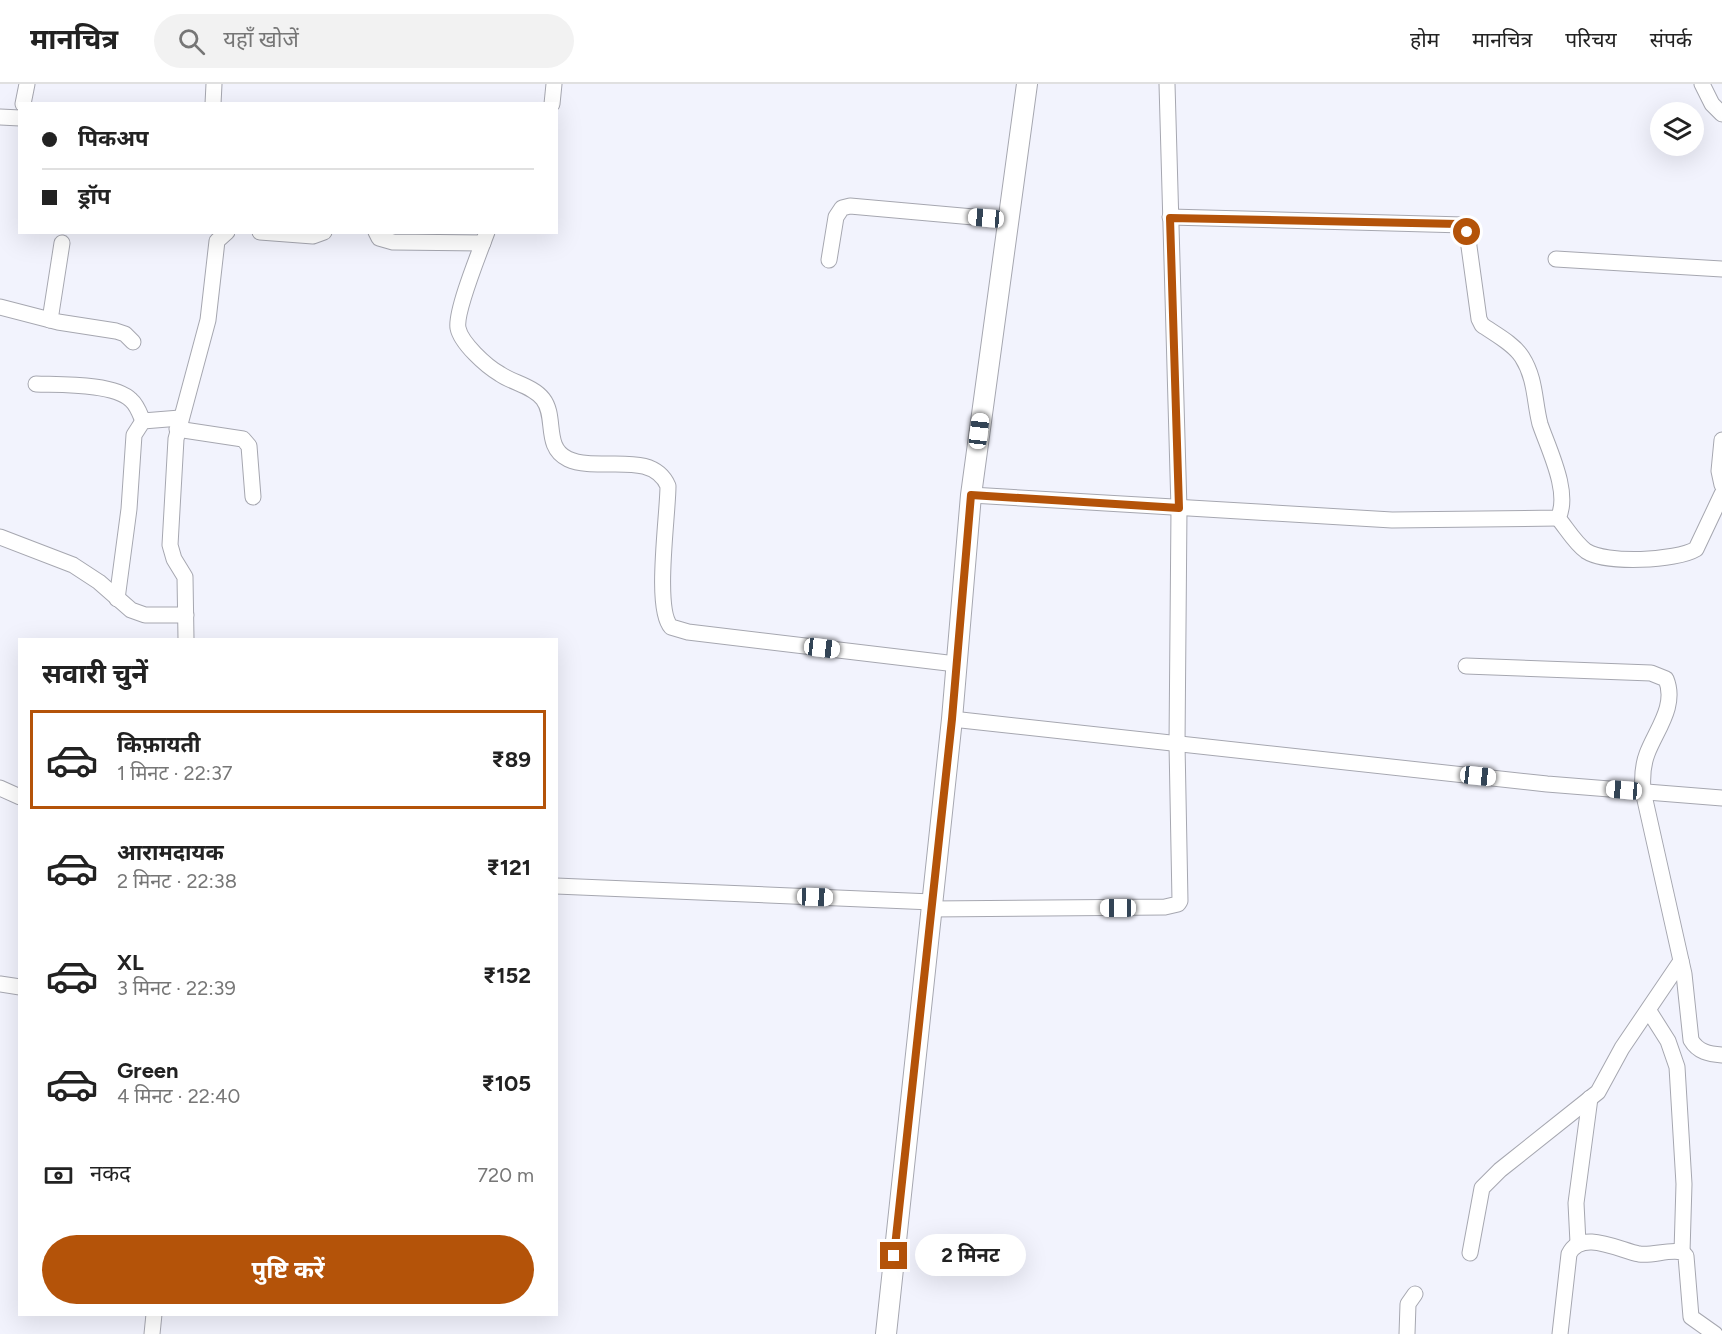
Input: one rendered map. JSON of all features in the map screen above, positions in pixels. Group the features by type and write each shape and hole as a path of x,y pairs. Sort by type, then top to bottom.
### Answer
{"street":[{"path":"23,102 27,84"},
{"path":"213,102 214,84"},
{"path":"552,102 554,84"},
{"path":"886,1334 952,719 971,495 1026,84"},
{"path":"558,886 932,906 1165,907 1178,904 1181,886 1177,744 1179,508 1167,84"},
{"path":"1702,84 1712,104 1722,114"},
{"path":"0,117 18,118"},
{"path":"829,260 836,216 842,208 849,206 1007,220"},
{"path":"1170,218 1464,225 1468,238 1479,320 1482,325 1518,352 1536,391 1540,422 1558,470 1561,510 1558,518"},
{"path":"286,234 313,236 318,234"},
{"path":"377,234 379,238 393,243 485,238 458,313 458,330 462,338 497,373 533,391 544,401 555,448 562,455 580,463 639,465 665,479 668,486 663,567 664,615 671,627 688,632 956,664"},
{"path":"186,638 185,577 174,559 170,545 179,424 208,320 219,235"},
{"path":"50,320 62,243"},
{"path":"1556,259 1722,269"},
{"path":"0,307 50,320 117,331 125,334 133,342"},
{"path":"36,384 94,388 122,394 132,400 143,421"},
{"path":"143,421 179,424 243,439 249,446 253,497"},
{"path":"117,599 129,508 134,435 143,421"},
{"path":"1722,440 1719,471 1722,485"},
{"path":"1558,518 1581,546 1602,557 1676,557 1696,549 1722,494"},
{"path":"971,495 1392,520 1558,518"},
{"path":"0,537 73,565 99,582 117,599 139,614 186,615"},
{"path":"1466,666 1651,673 1666,679 1669,687 1667,711 1647,753 1642,773 1643,791 1681,961 1691,1040 1695,1047 1704,1052 1722,1055"},
{"path":"952,719 1547,784 1722,798"},
{"path":"0,788 18,796"},
{"path":"1470,1253 1482,1188 1605,1083 1622,1048 1681,961"},
{"path":"0,984 18,987"},
{"path":"1649,1011 1668,1041 1677,1067 1684,1184 1682,1251 1686,1256 1690,1317 1715,1334"},
{"path":"1560,1334 1569,1254 1578,1243 1576,1203 1590,1098"},
{"path":"1578,1243 1615,1246 1639,1254 1682,1251"},
{"path":"1407,1334 1408,1304 1415,1294"},
{"path":"152,1334 154,1316"}],"route":[{"path":"894,1256 952,719 971,495 1179,508 1170,218 1459,224 1464,225 1467,232"}]}
